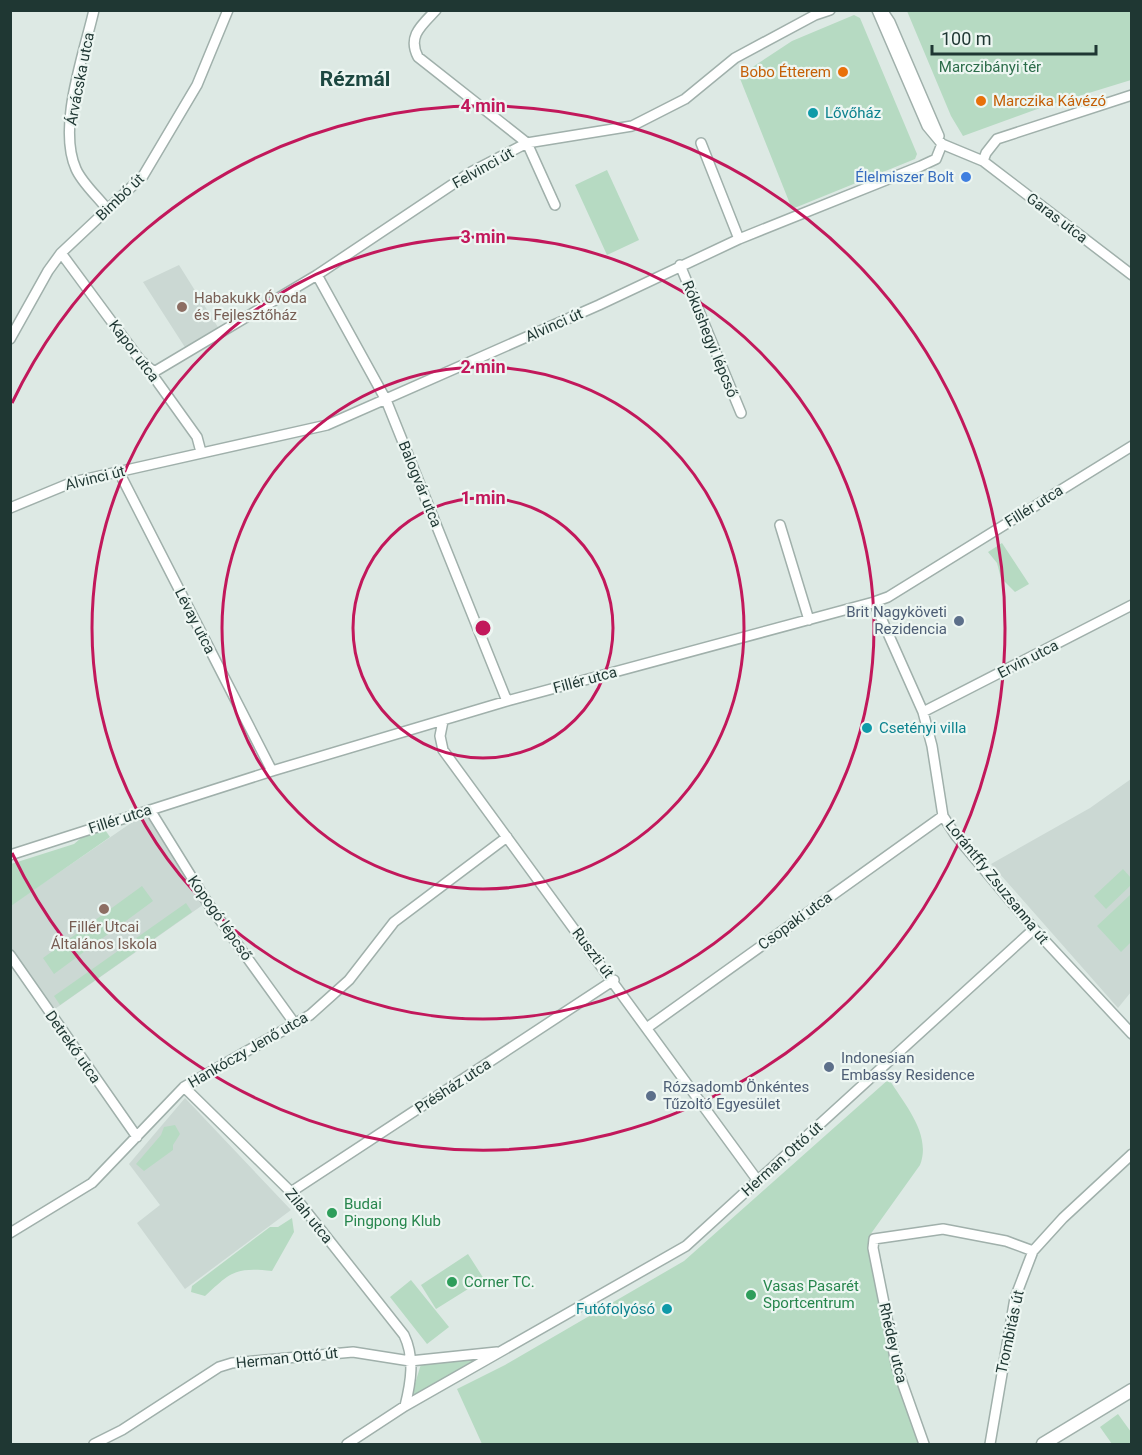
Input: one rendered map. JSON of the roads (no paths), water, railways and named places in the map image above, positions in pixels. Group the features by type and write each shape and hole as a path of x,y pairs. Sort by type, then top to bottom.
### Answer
{"street":[{"name":"Árvácska utca","path":"94,10 70,117 70,146 76,170 107,209"},
{"name":"Bimbó út","path":"10,339 48,271 62,253 143,176 196,85 228,10"},
{"path":"436,10 418,29 413,38 414,50 418,57 527,143 555,205"},
{"name":"Felvinci út","path":"154,372 316,275 471,172 527,143 632,126 685,99 735,58 815,15 830,10"},
{"path":"877,10 927,126 942,144 983,161 997,139 1131,95"},
{"path":"882,10 890,22 942,144"},
{"path":"701,143 739,239"},
{"name":"Alvinci út","path":"10,508 73,482 327,425 599,305 739,239 921,166 936,159 942,144"},
{"name":"Garas utca","path":"983,161 1131,275"},
{"name":"Kapor utca","path":"62,253 140,360 154,372 154,377 197,437 201,452"},
{"name":"Rókushegyi lépcső","path":"680,265 741,413"},
{"name":"Balogvár utca","path":"316,275 386,400 507,701"},
{"name":"Fillér utca","path":"10,855 272,771 507,701 888,597 1131,446"},
{"name":"Lévay utca","path":"119,472 272,771"},
{"path":"780,525 809,620"},
{"name":"Lorántffy Zsuzsanna út","path":"874,602 923,712 932,746 943,816 956,836 1034,929 1131,1034"},
{"name":"Ervin utca","path":"923,712 1131,605"},
{"name":"Ruszti út","path":"442,721 440,736 443,750 614,980 758,1180"},
{"name":"Kopogó lépcső","path":"150,810 207,902 295,1024"},
{"name":"Csopaki utca","path":"648,1027 943,816"},
{"name":"Hankóczy Jenő utca","path":"10,1233 92,1183 184,1087 310,1015 349,980 394,922 507,837"},
{"name":"Herman Ottó út","path":"347,1444 405,1406 686,1246 1034,929"},
{"name":"Detrekő utca","path":"10,955 137,1137"},
{"name":"Présház utca","path":"291,1192 614,980"},
{"name":"Zilah utca","path":"184,1087 291,1192 404,1335 410,1351 411,1383 405,1406"},
{"name":"Trombitás út","path":"990,1444 1012,1309 1024,1270 1033,1251 1063,1218 1131,1154"},
{"name":"Rhédey utca","path":"924,1444 897,1368 873,1248 874,1239 943,1229 971,1232 1033,1251"},
{"name":"Herman Ottó út","path":"94,1444 225,1365 353,1352 410,1361 502,1352"},
{"path":"1043,1444 1131,1390"}],"place":[{"name":"Bobo Étterem","path":"843,72"},
{"name":"Marczika Kávézó","path":"981,101"},
{"name":"Lővőház","path":"813,113"},
{"name":"Élelmiszer Bolt","path":"966,177"},
{"name":"Habakukk Óvoda és Fejlesztőház","path":"182,307"},
{"name":"Brit Nagyköveti Rezidencia","path":"959,621"},
{"name":"Csetényi villa","path":"867,728"},
{"name":"Fillér Utcai Általános Iskola","path":"104,909"},
{"name":"Indonesian Embassy Residence","path":"829,1067"},
{"name":"Rózsadomb Önkéntes Tűzoltó Egyesület","path":"651,1096"},
{"name":"Budai Pingpong Klub","path":"332,1213"},
{"name":"Corner TC.","path":"452,1282"},
{"name":"Vasas Pasarét Sportcentrum","path":"751,1295"},
{"name":"Futófolyósó","path":"667,1309"}],"district":[{"name":"Rézmál","path":"355,79"}],"park label":[{"name":"Marczibányi tér","path":"990,67"}]}
